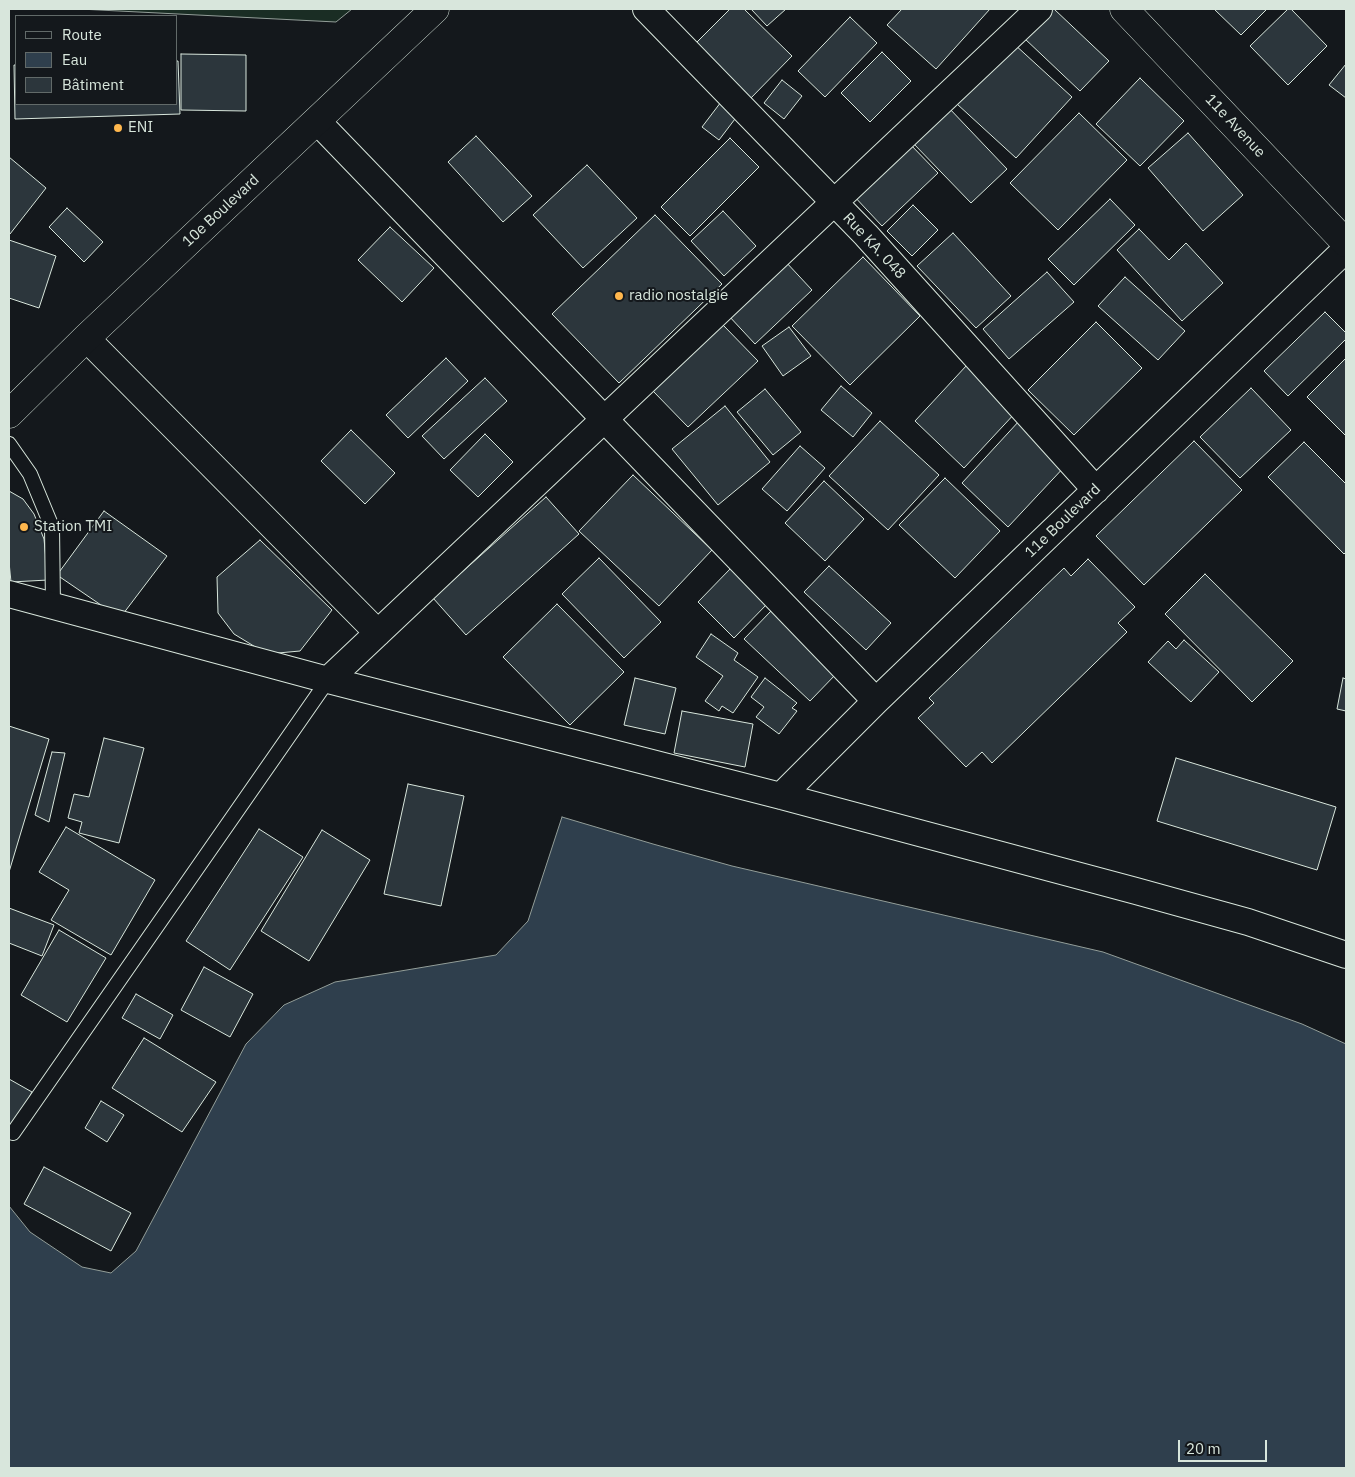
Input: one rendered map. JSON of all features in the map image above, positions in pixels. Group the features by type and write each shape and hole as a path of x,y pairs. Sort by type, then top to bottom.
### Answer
{"main road":[{"name":"10e Boulevard","path":"9,414 86,338 435,9"},
{"name":"11e Avenue","path":"1124,9 1346,243"}],"street":[{"name":"Rue KA. 048","path":"646,9 835,202 1096,490"},
{"path":"328,680 1039,9"},
{"path":"317,121 603,420 876,701"},
{"name":"11e Boulevard","path":"781,796 876,701 1346,249"},
{"path":"86,338 378,633"},
{"path":"9,594 328,680 781,796 1248,922 1346,955"}],"lane":[{"path":"9,444 30,474 52,527 53,606"},
{"path":"13,1133 328,680"}],"green space":[{"path":"79,9 352,9 336,22"}],"water":[{"path":"562,817 732,866 1103,952 1302,1024 1346,1044 1346,1468 9,1468 9,1206 30,1232 82,1267 111,1273 136,1251 246,1044 284,1005 335,982 496,955 528,921"}],"building":[{"path":"730,9 744,9 792,56 749,100 694,45"},
{"path":"751,9 786,9 767,26"},
{"path":"902,9 990,9 936,69 887,25"},
{"path":"1051,9 1054,9 1109,61 1080,91 1024,38"},
{"path":"1214,9 1267,9 1241,35"},
{"path":"1288,9 1291,9 1327,46 1288,85 1250,46"},
{"path":"850,17 877,43 825,97 798,71"},
{"path":"1013,43 1072,97 1016,158 957,104"},
{"path":"882,52 911,81 870,122 841,93"},
{"path":"181,54 246,55 246,111 181,110"},
{"path":"178,61 180,114 15,119 14,65 15,105 178,105"},
{"path":"1346,64 1346,98 1329,85"},
{"path":"1140,78 1184,121 1140,166 1096,124"},
{"path":"782,80 802,96 784,119 764,103"},
{"path":"721,102 738,115 719,140 702,127"},
{"path":"948,107 1007,169 971,203 912,142"},
{"path":"1079,113 1127,160 1058,230 1010,183"},
{"path":"1188,133 1243,195 1203,231 1148,168"},
{"path":"476,136 532,196 503,222 448,162"},
{"path":"730,138 759,167 690,236 661,207"},
{"path":"908,142 938,173 882,226 852,194"},
{"path":"9,157 46,188 10,234 9,232"},
{"path":"587,165 637,218 583,268 533,215"},
{"path":"1110,199 1135,225 1074,285 1048,259"},
{"path":"913,205 938,230 912,256 887,231"},
{"path":"67,208 103,242 84,262 49,227"},
{"path":"723,211 756,246 724,276 691,241"},
{"path":"655,215 722,284 619,383 552,314"},
{"path":"390,227 434,268 402,302 358,260"},
{"path":"1139,229 1169,260 1186,243 1223,283 1182,321 1117,250"},
{"path":"953,233 1011,296 976,328 917,266"},
{"path":"9,240 56,256 39,308 9,298"},
{"path":"863,257 920,316 850,385 792,326"},
{"path":"785,261 812,290 755,344 728,315"},
{"path":"1047,272 1074,302 1009,359 983,329"},
{"path":"1125,277 1185,331 1158,360 1098,306"},
{"path":"1325,312 1346,333 1346,339 1288,396 1264,371"},
{"path":"1096,322 1142,368 1074,435 1028,390"},
{"path":"723,325 758,361 688,427 653,391"},
{"path":"789,327 811,356 783,376 762,346"},
{"path":"446,358 468,381 408,438 386,415"},
{"path":"1346,358 1346,436 1307,397"},
{"path":"967,365 1017,411 964,468 915,421"},
{"path":"485,378 507,401 444,459 422,436"},
{"path":"841,386 872,413 853,437 821,410"},
{"path":"1251,388 1291,430 1240,478 1200,437"},
{"path":"765,389 801,432 773,455 737,412"},
{"path":"725,406 770,462 718,505 672,449"},
{"path":"1020,420 1067,464 1008,527 962,483"},
{"path":"880,421 939,475 888,530 829,476"},
{"path":"351,430 395,473 365,504 321,461"},
{"path":"485,434 513,462 478,497 450,470"},
{"path":"1194,441 1242,490 1144,585 1096,536"},
{"path":"1304,442 1346,484 1346,552 1344,554 1268,477"},
{"path":"800,446 825,468 787,511 762,489"},
{"path":"633,475 712,550 659,606 579,531"},
{"path":"945,478 1000,531 955,578 899,525"},
{"path":"824,481 864,519 825,561 785,523"},
{"name":"Station TMI","path":"9,491 23,499 34,514 44,539 48,580 11,582 9,562"},
{"path":"546,497 579,534 466,635 433,598"},
{"path":"104,511 167,556 120,618 57,575"},
{"path":"260,540 332,610 300,651 267,654 234,634 218,613 217,577"},
{"path":"599,558 661,622 624,658 562,594"},
{"path":"1088,559 1135,607 1118,623 1127,632 992,763 982,752 966,767 918,718 934,703 929,698 1064,568 1071,576"},
{"path":"829,566 891,623 866,650 804,592"},
{"path":"732,567 768,603 734,638 698,602"},
{"path":"1205,574 1293,661 1252,702 1165,614"},
{"path":"557,604 624,672 570,725 503,657"},
{"path":"772,610 837,673 810,701 744,639"},
{"path":"711,634 738,653 734,660 758,677 733,713 722,706 719,711 705,701 723,676 696,657"},
{"path":"1184,640 1219,672 1191,702 1148,662 1168,641 1176,649"},
{"path":"635,678 676,688 665,734 624,725"},
{"path":"765,678 797,703 792,708 797,711 779,734 756,717 764,707 751,697"},
{"path":"1343,678 1346,679 1346,711 1337,709"},
{"path":"682,711 753,724 745,767 674,753"},
{"path":"9,726 49,739 9,872"},
{"path":"104,738 144,748 119,843 79,833 82,822 68,818 74,794 89,797"},
{"path":"52,752 65,753 49,822 35,815"},
{"path":"1176,758 1336,807 1317,870 1157,821"},
{"path":"408,784 464,796 441,906 384,894"},
{"path":"66,827 155,880 111,955 51,920 69,890 39,872"},
{"path":"259,829 303,857 230,970 186,941"},
{"path":"322,830 370,860 309,961 261,931"},
{"path":"9,908 54,925 42,956 9,943"},
{"path":"59,930 106,958 67,1022 21,995"},
{"path":"204,967 253,994 230,1037 181,1010"},
{"path":"136,994 173,1015 160,1039 122,1018"},
{"path":"144,1038 216,1082 182,1132 112,1088"},
{"path":"9,1079 32,1092 9,1137"},
{"path":"101,1101 124,1115 107,1142 85,1128"},
{"path":"44,1167 131,1213 111,1251 24,1204"}],"place":[{"name":"ENI","path":"118,128"},
{"name":"radio nostalgie","path":"619,296"},
{"name":"Station TMI","path":"24,527"}]}
